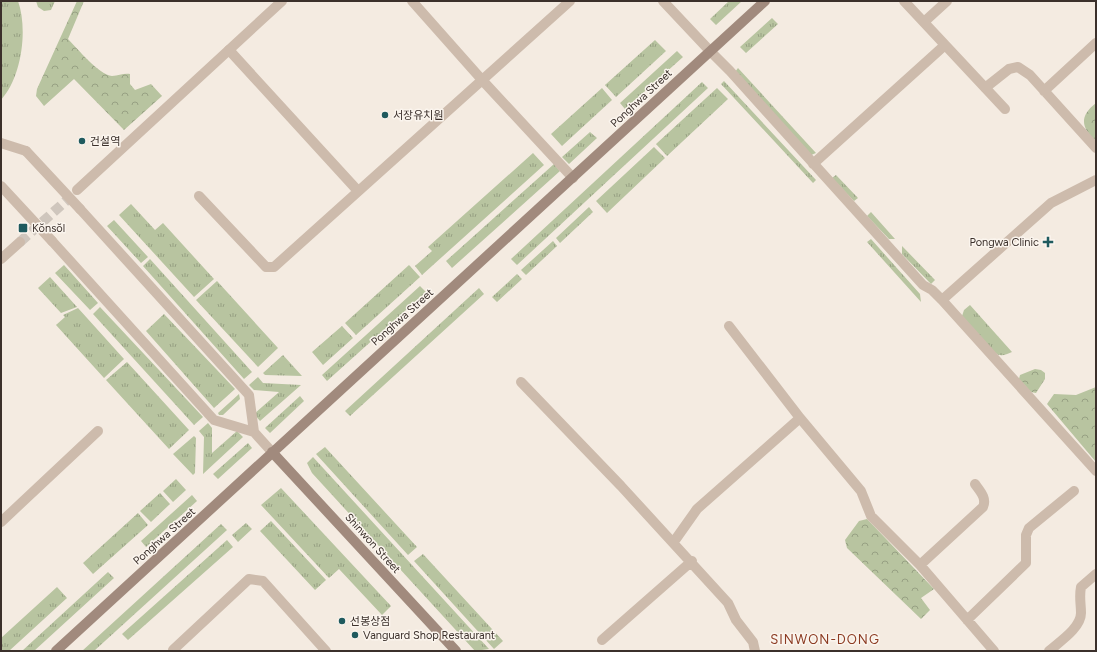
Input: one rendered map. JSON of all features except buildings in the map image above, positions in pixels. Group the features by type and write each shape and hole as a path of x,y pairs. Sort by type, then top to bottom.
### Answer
{"main road":[{"name":"Ponghwa Street","path":"56,651 765,1"},
{"name":"Shinwon Street","path":"272,452 456,651"}],"street":[{"path":"77,190 282,1"},
{"path":"412,1 483,81 573,178"},
{"path":"199,196 266,267 274,267 483,81 570,1"},
{"path":"663,1 730,71 922,285 932,290 942,300 1096,471"},
{"path":"904,1 1005,109"},
{"path":"924,22 947,1"},
{"path":"1044,91 1096,43"},
{"path":"813,164 945,45"},
{"path":"229,50 358,191"},
{"path":"985,88 1008,69 1018,67 1030,75 1096,148"},
{"path":"1,143 26,151 248,395 254,432"},
{"path":"942,300 1051,203 1096,180"},
{"path":"1,186 214,420 254,432 272,452"},
{"path":"1,259 20,242"},
{"path":"729,326 800,418 861,491 871,516 920,565 994,651"},
{"path":"521,382 616,480 673,543 692,561 728,603 736,620 753,642 755,651"},
{"path":"673,543 697,509 800,418"},
{"path":"1,522 98,431"},
{"path":"920,565 983,507 985,502 984,497 975,484"},
{"path":"967,620 1026,563 1026,535 1029,528 1074,491"},
{"path":"602,640 692,561"},
{"path":"1049,651 1077,625 1082,614 1079,598 1080,588 1096,574"},
{"path":"174,651 173,650 249,580 263,581 326,651"}],"green space":[{"path":"1,1 18,1 23,25 23,39 14,79 1,100"},
{"path":"36,1 55,1 51,10 44,11 38,7"},
{"path":"77,1 84,1 68,39 101,71 112,76 130,74 130,84 135,90 151,84 162,96 124,130 74,79 44,106 36,96 37,89"},
{"path":"729,1 742,1 716,25 710,19"},
{"path":"772,18 778,24 746,53 740,47"},
{"path":"655,40 666,51 616,97 605,85"},
{"path":"677,51 683,57 625,109 620,103"},
{"path":"738,68 816,153 811,155 735,72"},
{"path":"724,81 816,180 813,183 721,84"},
{"path":"702,82 708,88 517,265 511,259"},
{"path":"602,88 612,100 562,146 551,134"},
{"path":"717,88 728,99 667,156 656,144"},
{"path":"1096,103 1096,142 1085,127 1084,118 1090,108"},
{"path":"590,132 597,138 569,164 562,157"},
{"path":"654,147 665,158 607,213 596,201"},
{"path":"533,153 544,165 422,275 415,266 432,251 428,247"},
{"path":"554,164 560,171 452,268 446,261"},
{"path":"836,175 858,198 854,201 832,178"},
{"path":"131,204 155,230 163,223 214,279 194,297 119,215"},
{"path":"589,207 593,212 560,243 556,238"},
{"path":"871,212 895,239 889,239 867,216"},
{"path":"114,220 148,257 141,263 107,226"},
{"path":"871,239 920,294 921,302 867,242"},
{"path":"553,241 557,246 526,275 521,270"},
{"path":"902,246 935,280 931,284 902,254"},
{"path":"150,259 252,372 244,379 143,266"},
{"path":"64,265 98,303 90,310 55,273"},
{"path":"409,265 420,277 356,335 345,323"},
{"path":"517,274 522,279 497,302 492,297"},
{"path":"50,277 77,307 61,313 38,288"},
{"path":"217,281 278,348 258,367 196,300"},
{"path":"420,286 426,292 327,381 322,375"},
{"path":"479,288 484,294 350,416 345,411"},
{"path":"970,305 1012,352 1003,355 995,353 962,316 964,310"},
{"path":"100,307 203,417 194,425 93,314"},
{"path":"78,308 124,359 104,378 56,325 65,317 63,315"},
{"path":"164,314 235,389 214,408 146,331"},
{"path":"342,326 353,338 323,365 312,352"},
{"path":"283,355 302,376 265,375 263,373"},
{"path":"127,362 189,430 169,449 106,380"},
{"path":"1035,369 1041,370 1045,373 1045,379 1036,393 1031,392 1019,379 1020,375"},
{"path":"258,377 263,383 301,385 260,421 254,414 279,392 254,390 249,385"},
{"path":"1096,387 1096,462 1047,404 1054,394 1076,395"},
{"path":"239,394 240,399 223,415 219,415 218,413"},
{"path":"300,396 304,401 270,433 265,428"},
{"path":"208,423 212,428 212,453 237,431 243,437 203,474 204,437 199,431"},
{"path":"194,436 196,438 195,473 193,475 173,454"},
{"path":"248,443 252,448 218,479 213,474"},
{"path":"325,447 417,547 408,555 316,454"},
{"path":"313,457 489,649 475,651 312,473 307,463"},
{"path":"176,479 186,490 173,502 163,491"},
{"path":"281,488 391,606 382,615 339,569 329,578 261,505"},
{"path":"160,493 170,504 151,522 140,511"},
{"path":"192,495 197,501 146,547 141,541"},
{"path":"138,513 148,525 93,574 83,563"},
{"path":"867,519 934,589 921,598 930,610 921,619 847,548 845,540 859,521"},
{"path":"271,521 326,580 315,590 260,531"},
{"path":"246,523 252,529 238,542 232,535"},
{"path":"221,524 227,530 94,651 82,651"},
{"path":"227,540 233,547 128,640 122,634"},
{"path":"423,554 503,641 494,649 414,561"},
{"path":"108,572 114,578 34,651 22,651"},
{"path":"57,587 67,598 9,651 1,651 1,638"}],"tunnel":[{"path":"20,242 76,192"}],"place":[{"name":"서장유치원","path":"385,115"},
{"name":"건설역","path":"82,141"},
{"name":"Kŏnsŏl","path":"23,228"},
{"name":"Pongwa Clinic","path":"1048,242"},
{"name":"선봉상점","path":"342,621"},
{"name":"Vanguard Shop Restaurant","path":"355,635"}],"district":[{"name":"SINWON-DONG","path":"825,639"}]}
